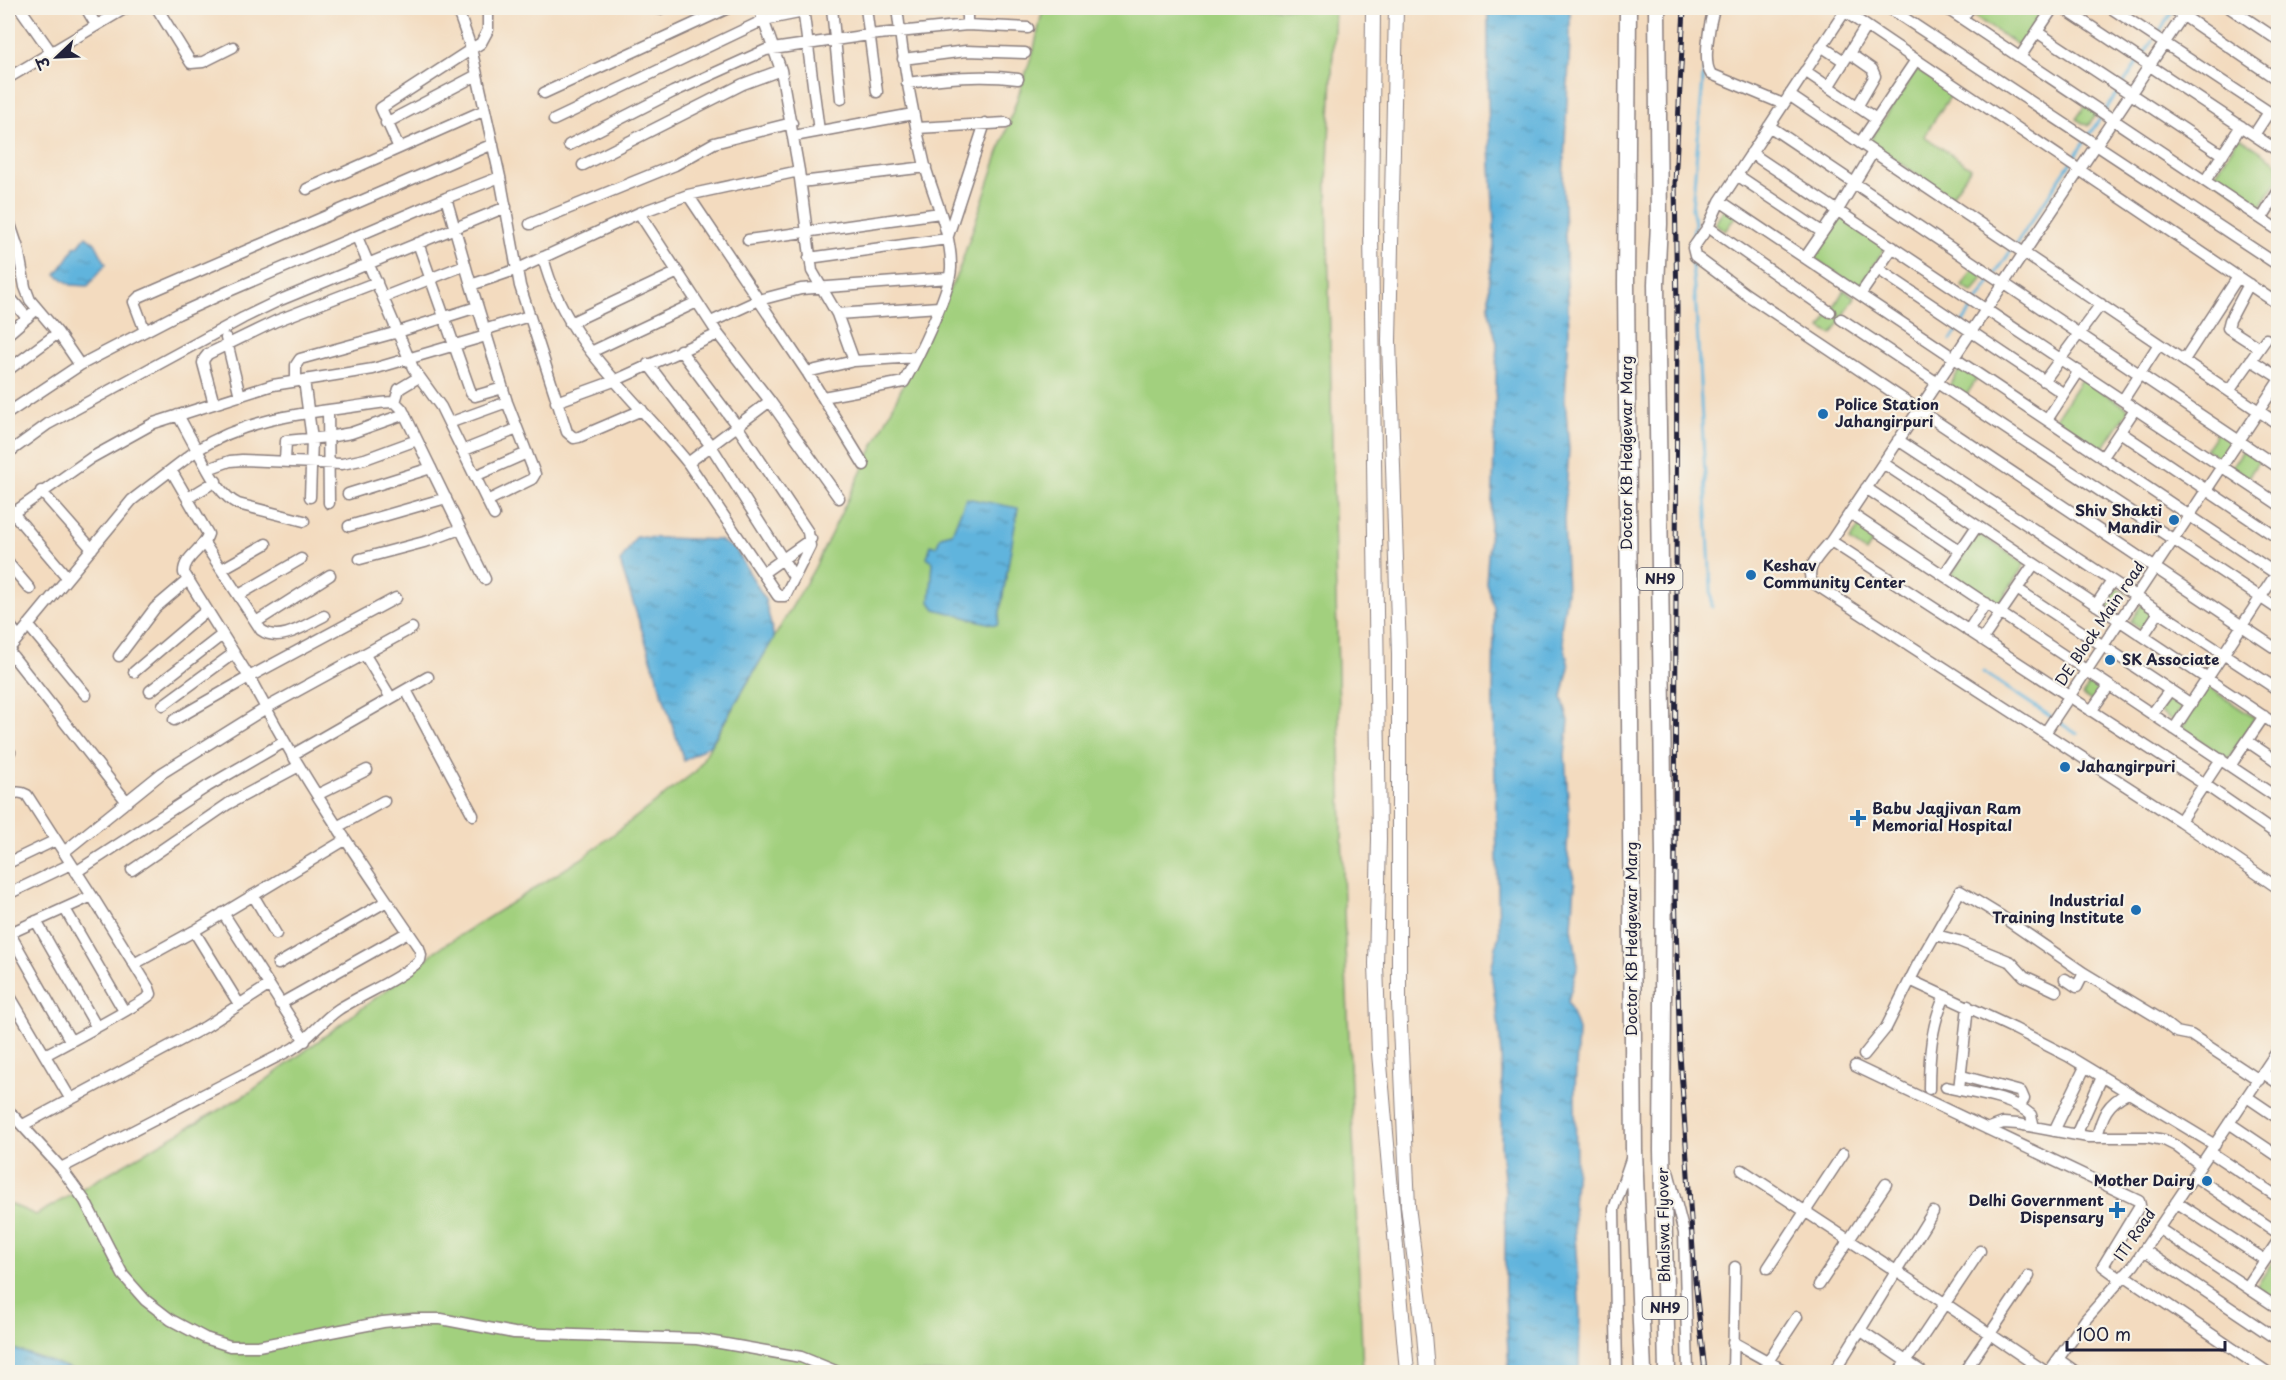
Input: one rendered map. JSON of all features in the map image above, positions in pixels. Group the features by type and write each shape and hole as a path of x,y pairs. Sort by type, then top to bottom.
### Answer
{"highway":[{"name":"Doctor KB Hedgewar Marg","path":"1628,8 1626,284 1634,1151"},
{"name":"Doctor KB Hedgewar Marg","path":"1657,8 1659,224 1656,284 1664,853 1662,1150"},
{"name":"Bhalswa Flyover","path":"1662,1150 1667,1372"},
{"name":"Bhalswa Flyover","path":"1634,1151 1642,1372"}],"main road":[{"path":"1373,8 1371,232 1379,839 1376,964 1379,1053 1407,1372"},
{"path":"1396,8 1389,341 1399,654 1399,1004 1408,1206 1426,1372"},
{"path":"1406,1357 1425,1355"}],"street":[{"path":"20,8 51,52"},
{"path":"86,8 96,25"},
{"path":"10,73 126,8"},
{"path":"157,8 191,63 203,62 233,48"},
{"path":"457,8 475,46 477,75 506,207 532,262 591,352 687,463 763,573 781,597 784,596 810,546 811,539 737,426 680,350"},
{"path":"399,148 381,112 383,106 475,46 489,30 488,8"},
{"path":"544,93 728,8"},
{"path":"759,8 781,70 792,123 809,258 819,286 837,314 854,360"},
{"path":"832,8 841,99"},
{"path":"866,8 877,92"},
{"path":"823,398 901,384 906,379 939,307 951,268 947,239 913,114 897,8"},
{"path":"967,8 967,25"},
{"path":"1714,8 1706,59 1707,69 1711,74 1786,100 1860,143 2278,424"},
{"path":"1889,8 2278,265"},
{"path":"1946,8 2278,230"},
{"path":"1962,18 1970,8"},
{"path":"2020,57 2053,8"},
{"path":"2063,8 2278,151"},
{"path":"2111,8 2274,115 2254,135"},
{"path":"2172,8 2185,11 2278,80"},
{"path":"2230,8 2278,40"},
{"path":"2278,304 1866,26 1845,9 1720,201 1708,227 1693,248 1695,256 1746,294 2278,650"},
{"path":"554,120 764,20 804,10 819,131"},
{"path":"2185,11 1850,513 1810,569 1809,576 1812,582 2180,820 2278,888"},
{"path":"569,144 741,60 773,49 869,35 967,25 1028,28"},
{"path":"1828,87 1866,26"},
{"path":"2037,32 2223,155"},
{"path":"1821,46 1872,69 1875,76 1857,107"},
{"path":"903,59 966,51 1025,53"},
{"path":"1860,143 1916,60"},
{"path":"583,165 743,84 781,70"},
{"path":"1805,71 1876,119"},
{"path":"386,123 477,75"},
{"path":"907,82 977,76 1018,79"},
{"path":"307,189 485,110"},
{"path":"794,136 913,114"},
{"path":"530,224 675,165 714,143 792,123"},
{"path":"947,239 985,123"},
{"path":"917,128 1006,123"},
{"path":"1769,126 2278,467"},
{"path":"2205,181 2241,126"},
{"path":"145,331 134,307 134,302 139,297 493,144"},
{"path":"1805,258 1838,210 1873,152"},
{"path":"1751,153 2278,504"},
{"path":"471,285 532,262 639,213 688,195 800,176 926,167"},
{"path":"1737,175 1822,232"},
{"path":"8,412 81,365 145,331 229,291 446,198 501,177"},
{"path":"2262,219 2278,192"},
{"path":"688,195 807,372 864,465"},
{"path":"446,198 485,333 534,477 487,501"},
{"path":"1720,201 2278,573 2174,729"},
{"path":"8,453 48,424 223,328 278,301 506,207"},
{"path":"639,213 718,334 770,400 838,498"},
{"path":"748,240 940,213"},
{"path":"8,218 18,248 25,287 30,300 81,365"},
{"path":"1708,227 1830,312"},
{"path":"357,237 409,358 419,377 434,395 494,515"},
{"path":"809,258 947,239"},
{"path":"418,243 473,396 503,388"},
{"path":"1860,295 1893,247"},
{"path":"532,262 529,316 567,432 574,438 642,410"},
{"path":"384,297 465,265"},
{"path":"1878,269 2064,394"},
{"path":"570,323 678,272"},
{"path":"2184,360 2238,277"},
{"path":"711,322 759,300 819,286 949,278"},
{"path":"214,404 204,358 227,344 313,305 377,282"},
{"path":"2249,284 2228,325 2231,331 2259,348"},
{"path":"8,295 27,318"},
{"path":"591,352 697,302"},
{"path":"2044,381 2101,304"},
{"path":"310,497 312,439 309,413 296,365 300,358 398,332 477,307"},
{"path":"837,314 939,307"},
{"path":"8,334 37,309"},
{"path":"67,577 9,512 91,458 154,423 178,415 273,386 373,369 453,345 529,316"},
{"path":"1841,319 2278,609"},
{"path":"223,328 240,396"},
{"path":"8,370 58,333"},
{"path":"556,402 614,381 718,334"},
{"path":"2229,391 2266,339"},
{"path":"2123,400 2159,344"},
{"path":"807,372 854,360 916,357"},
{"path":"2251,360 2278,377"},
{"path":"648,364 711,446 794,577"},
{"path":"2047,420 2079,371"},
{"path":"395,402 399,389 419,377"},
{"name":"DE Block Main road","path":"2045,733 2278,382"},
{"path":"687,463 770,400"},
{"path":"127,802 8,650 132,500 197,450 235,430 263,422 328,410 395,402 405,414 485,579"},
{"path":"448,423 507,402"},
{"path":"2103,457 2135,409"},
{"path":"328,410 329,503"},
{"path":"285,461 286,441 351,433 405,414"},
{"path":"178,415 208,469 230,500 304,521"},
{"path":"462,451 517,429"},
{"path":"2120,432 2278,538"},
{"path":"208,469 230,460 285,461 328,465 354,462 417,440"},
{"path":"1898,440 2278,690"},
{"path":"475,476 527,453"},
{"path":"1883,463 2278,726"},
{"path":"348,494 431,468"},
{"path":"61,1168 305,1041 324,1020 420,960 421,955 419,948 345,840 292,755 249,677 188,580 184,568 204,543 208,534 171,470"},
{"path":"188,498 216,482"},
{"path":"1866,488 1960,551"},
{"path":"41,491 92,549"},
{"path":"350,526 446,498"},
{"path":"1850,513 2278,798"},
{"path":"1944,575 1977,526"},
{"path":"360,560 428,541 460,529"},
{"path":"763,573 811,539"},
{"path":"1831,541 2204,784 2278,835"},
{"path":"204,543 261,630 268,635 276,637 324,616"},
{"path":"222,569 266,544"},
{"path":"239,595 301,559"},
{"path":"8,563 30,589"},
{"path":"1982,640 2034,564"},
{"path":"256,622 330,575"},
{"path":"119,657 155,608 188,580"},
{"path":"2096,605 2112,581"},
{"path":"2017,589 2191,704"},
{"path":"174,720 396,598"},
{"path":"1968,631 1986,603"},
{"path":"134,672 207,610"},
{"path":"2143,636 2159,612"},
{"path":"8,623 18,636"},
{"path":"28,625 86,695"},
{"path":"64,852 162,773 266,708 412,628"},
{"path":"150,691 222,635"},
{"path":"163,705 234,653"},
{"path":"365,655 391,698"},
{"path":"292,755 428,677"},
{"path":"2091,711 2109,686"},
{"path":"406,690 473,815"},
{"path":"2152,714 2170,690"},
{"path":"2180,820 2204,784 2247,741 2264,716"},
{"path":"2247,741 2278,762"},
{"path":"8,894 74,868 284,742"},
{"path":"132,870 228,804 299,766"},
{"path":"317,795 367,770"},
{"path":"8,796 22,792 27,795 151,994 148,999 45,1055"},
{"path":"337,827 384,801"},
{"path":"8,863 56,840"},
{"path":"134,964 194,931 345,840"},
{"path":"1864,1055 1886,1028 1960,891 2084,973 2157,1017 2176,1032 2192,1035 2220,1054 2278,1083"},
{"path":"253,895 276,934"},
{"path":"70,1040 9,934 92,896"},
{"path":"278,964 387,901"},
{"path":"65,909 124,1011"},
{"path":"223,913 305,1041"},
{"path":"36,921 96,1026"},
{"path":"194,931 239,1004"},
{"path":"280,1004 408,932"},
{"path":"1936,935 1959,941 2011,962 2024,976 2056,991"},
{"path":"2065,979 2077,987 2084,973"},
{"path":"1911,980 2015,1029 2102,1077 2212,1148 2278,1197"},
{"path":"23,1125 205,1027 268,986"},
{"path":"8,993 70,1098"},
{"path":"1929,1089 1929,1060 1934,1022 1945,996"},
{"path":"1959,1090 1968,1006"},
{"name":"ITI Road","path":"2047,1372 2086,1319 2144,1250 2278,1050"},
{"path":"1855,1066 2140,1202 2103,1266 2267,1372"},
{"path":"2055,1131 2085,1067"},
{"path":"1962,1076 2021,1092 2025,1096 2019,1107"},
{"path":"2076,1135 2102,1077"},
{"path":"1946,1087 2019,1107 2031,1115 2034,1127"},
{"path":"2097,1137 2104,1111 2117,1098 2127,1093"},
{"path":"2247,1097 2278,1118"},
{"path":"8,1110 61,1168 85,1201 123,1275 145,1300 171,1320 205,1338 230,1346 258,1346 383,1322 441,1319 523,1334 697,1339 801,1358 838,1372"},
{"path":"1987,1129 2003,1123 2076,1135 2148,1137 2164,1140 2176,1146 2201,1165"},
{"path":"2229,1123 2278,1156"},
{"path":"1662,1150 1684,1233 1688,1372"},
{"path":"1617,1372 1614,1209 1634,1151"},
{"path":"1768,1268 1843,1154"},
{"path":"1742,1170 2047,1372"},
{"path":"2194,1176 2278,1233"},
{"path":"1819,1285 1886,1184"},
{"path":"2176,1202 2265,1260"},
{"path":"1834,1372 1933,1212"},
{"path":"2158,1228 2278,1308"},
{"path":"2247,1287 2278,1240"},
{"path":"2144,1250 2278,1341"},
{"path":"1899,1372 1980,1251"},
{"path":"1733,1372 1734,1267"},
{"path":"1964,1372 2029,1276"},
{"path":"1761,1372 1797,1317"},
{"path":"1860,1330 1922,1372"},
{"path":"1734,1342 1787,1372"},
{"path":"2058,1359 2076,1372"}],"green space":[{"path":"1043,8 1335,8 1327,185 1332,440 1345,945 1363,1372 80,1372 8,1347 8,1203 36,1215 250,1092 421,964 435,951 581,859 696,771 813,571 959,270 1034,49"},
{"path":"1977,8 2044,8 2019,46 1972,15"},
{"path":"1917,69 1953,92 1924,136 1971,168 1951,197 1869,142"},
{"path":"2086,105 2097,112 2088,126 2076,119"},
{"path":"2239,137 2278,163 2278,180 2259,209 2213,178"},
{"path":"1725,208 1736,216 1725,231 1715,223"},
{"path":"1839,216 1886,247 1859,288 1812,257"},
{"path":"1973,268 1984,276 1973,293 1962,286"},
{"path":"1844,290 1855,297 1832,335 1821,328"},
{"path":"1961,368 1977,379 1965,397 1949,386"},
{"path":"2082,378 2129,409 2102,450 2055,419"},
{"path":"2218,431 2234,442 2222,460 2206,449"},
{"path":"2243,450 2259,460 2248,478 2232,467"},
{"path":"1861,523 1877,534 1866,552 1850,541"},
{"path":"1978,533 2025,564 1998,605 1952,574"},
{"path":"2112,585 2126,594 2115,612 2101,603"},
{"path":"2142,604 2156,613 2144,631 2130,622"},
{"path":"2094,679 2104,687 2093,702 2082,695"},
{"path":"2208,687 2255,718 2228,759 2182,728"},
{"path":"2171,695 2184,704 2173,721 2159,711"},
{"path":"2278,1253 2278,1301 2256,1287"}],"water":[{"path":"1488,8 1570,8 1563,183 1569,331 1565,398 1569,449 1564,521 1567,593 1561,629 1569,667 1562,697 1569,721 1565,755 1569,812 1567,851 1575,883 1572,927 1578,965 1568,1001 1578,1030 1575,1091 1576,1168 1573,1205 1580,1313 1579,1372 1509,1372 1505,1290 1505,1189 1501,1146 1502,1073 1499,1027 1491,971 1499,933 1493,701 1494,608 1486,583 1493,487 1497,343 1489,312 1489,278 1494,246 1494,224 1488,105"},
{"path":"86,236 95,243 106,264 88,286 71,285 56,274 74,247 78,246"},
{"path":"966,498 1018,508 998,624 995,625 935,609 930,602 933,562 927,557 931,545 936,547 941,536 952,533"},
{"path":"636,537 719,540 736,550 765,599 774,638 711,744 684,761 620,562"},
{"path":"8,1347 80,1372 8,1372"}],"waterway":[{"path":"2157,35 2173,10"},
{"path":"2142,57 2153,40"},
{"path":"2123,84 2138,62"},
{"path":"1691,243 1695,223 1692,209 1704,68"},
{"path":"2016,244 2119,90"},
{"path":"1996,273 2012,249"},
{"path":"1691,256 1696,308 1712,607"},
{"path":"1951,340 1992,279"},
{"path":"1983,672 2077,734"}],"railway":[{"path":"1684,8 1675,184 1677,309 1675,889 1680,1054 1695,1280 1705,1372"}],"place":[{"name":"Police Station Jahangirpuri","path":"1823,414"},
{"name":"Shiv Shakti Mandir","path":"2174,520"},
{"name":"Keshav Community Center","path":"1751,575"},
{"name":"SK Associate","path":"2110,660"},
{"name":"Jahangirpuri","path":"2065,767"},
{"name":"Babu Jagjivan Ram Memorial Hospital","path":"1858,818"},
{"name":"Industrial Training Institute","path":"2136,910"},
{"name":"Mother Dairy","path":"2207,1181"},
{"name":"Delhi Government Dispensary","path":"2117,1210"}]}
